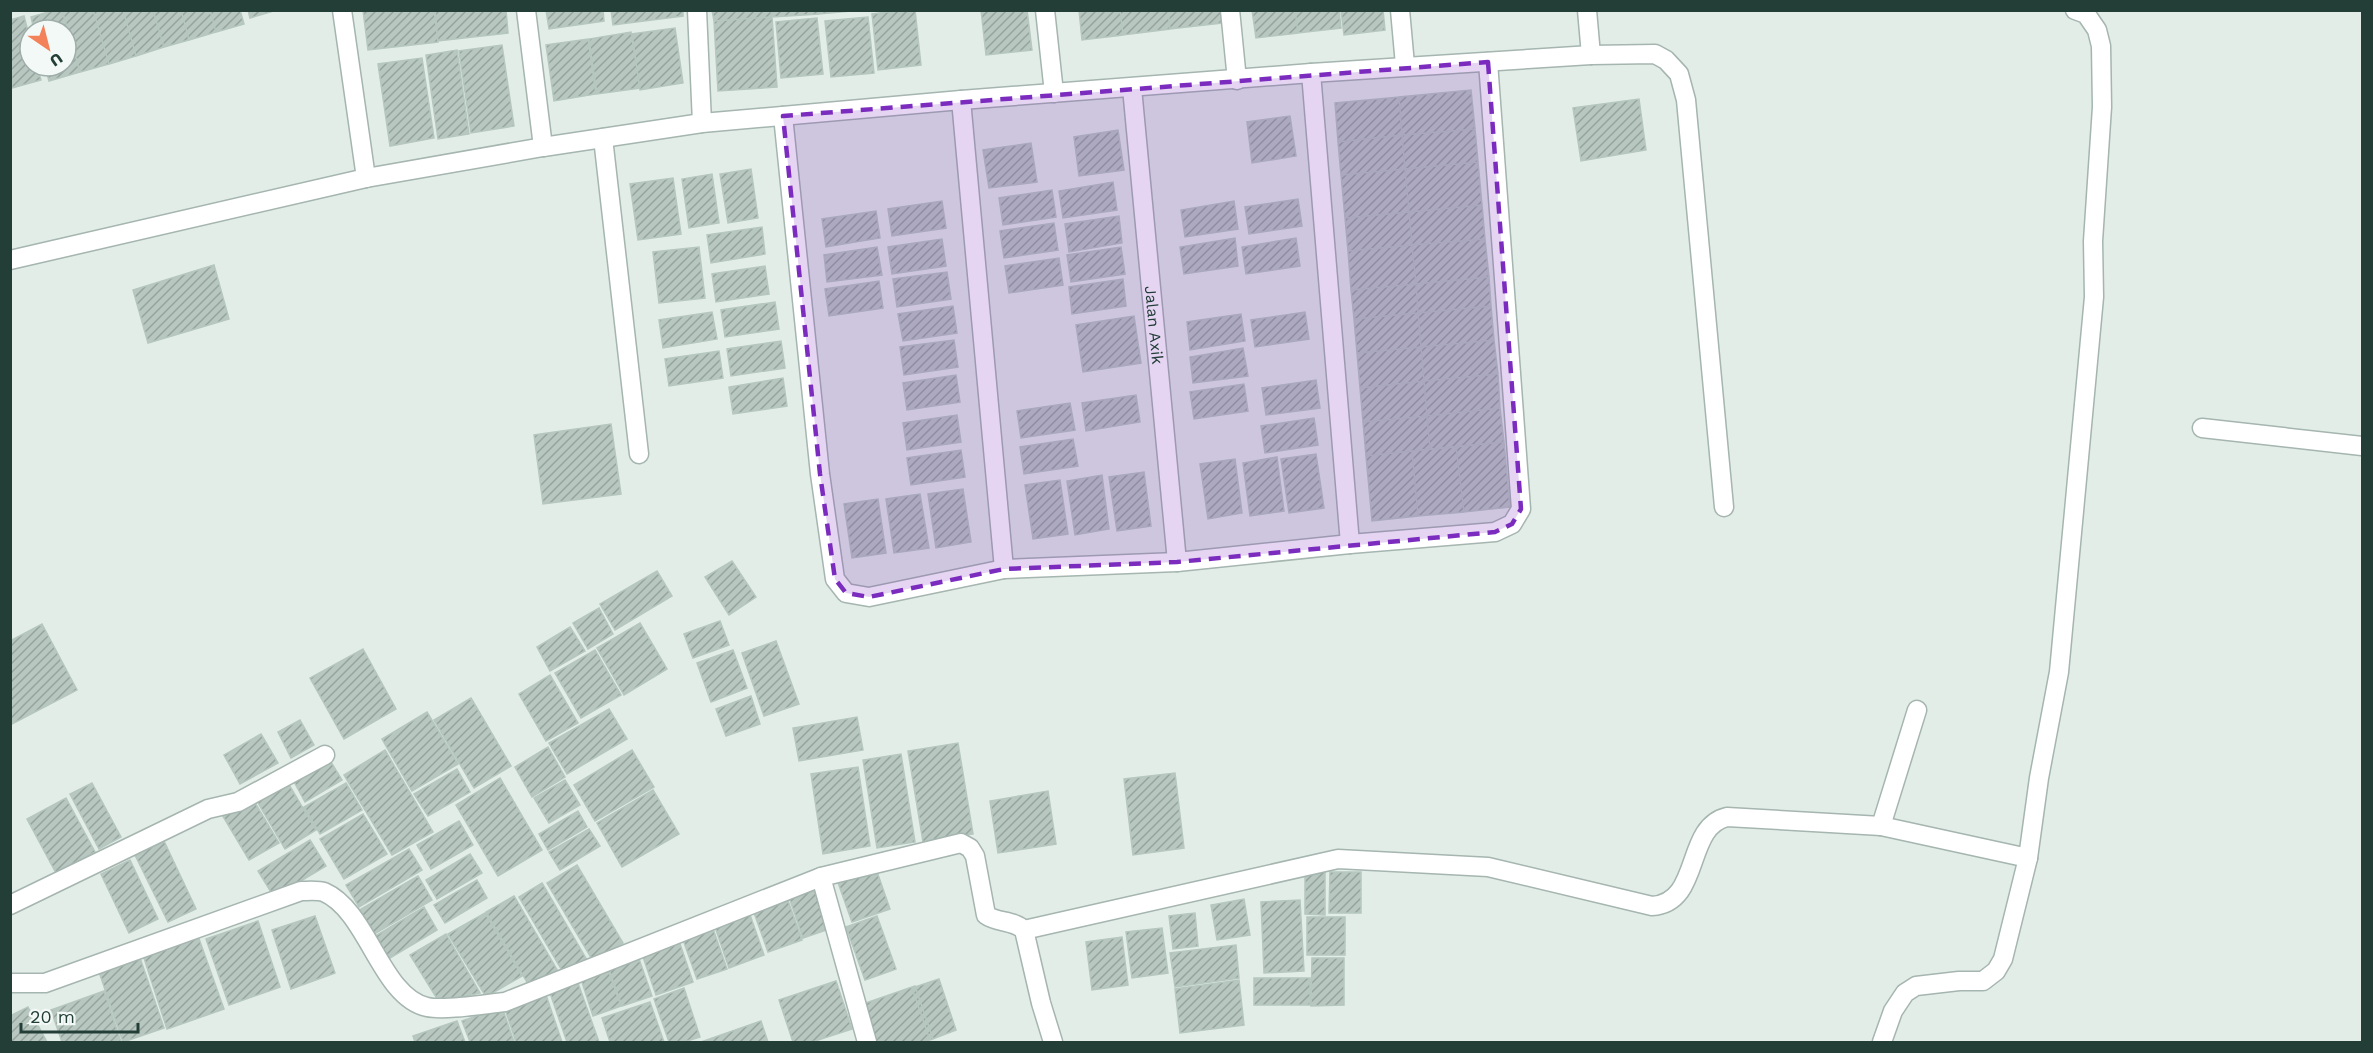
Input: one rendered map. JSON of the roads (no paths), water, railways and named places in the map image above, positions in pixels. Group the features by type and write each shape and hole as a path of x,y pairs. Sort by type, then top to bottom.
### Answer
{"street":[{"path":"342,10 366,178"},
{"path":"526,10 543,147"},
{"path":"697,10 702,123"},
{"path":"1046,10 1054,93"},
{"path":"1230,10 1237,80"},
{"path":"1400,10 1405,65"},
{"path":"1587,10 1591,55"},
{"path":"1882,1042 1890,1018 1905,993 1916,986 1983,981 1996,970 2003,959 2028,858 2039,778 2059,672 2094,297 2093,240 2102,107 2101,46 2097,30 2086,14 2075,10"},
{"path":"10,261 366,178 543,147 702,123 1405,65 1591,55 1655,54 1666,60 1679,75 1688,112 1724,507"},
{"path":"783,116 820,474 835,579 846,593 869,597 1004,569 1177,562 1495,532 1512,524 1521,509 1488,62"},
{"path":"1311,73 1350,544"},
{"name":"Jalan Axik","path":"1132,88 1177,562"},
{"path":"961,100 1004,569"},
{"path":"603,138 639,454"},
{"path":"2202,428 2362,446"},
{"path":"1881,826 1917,710"},
{"path":"10,905 208,809 238,802 325,755"},
{"path":"1024,930 1338,860 1488,867 1652,906 1662,906 1681,892 1708,826 1718,819 1727,817 1881,826 2028,858"},
{"path":"10,983 45,983 301,891 323,892 343,907 403,996 427,1007 505,1002 821,877 961,843 970,848 975,856 986,915 991,919 1019,925 1024,930 1041,1003 1053,1042"},
{"path":"821,877 867,1042"}]}
